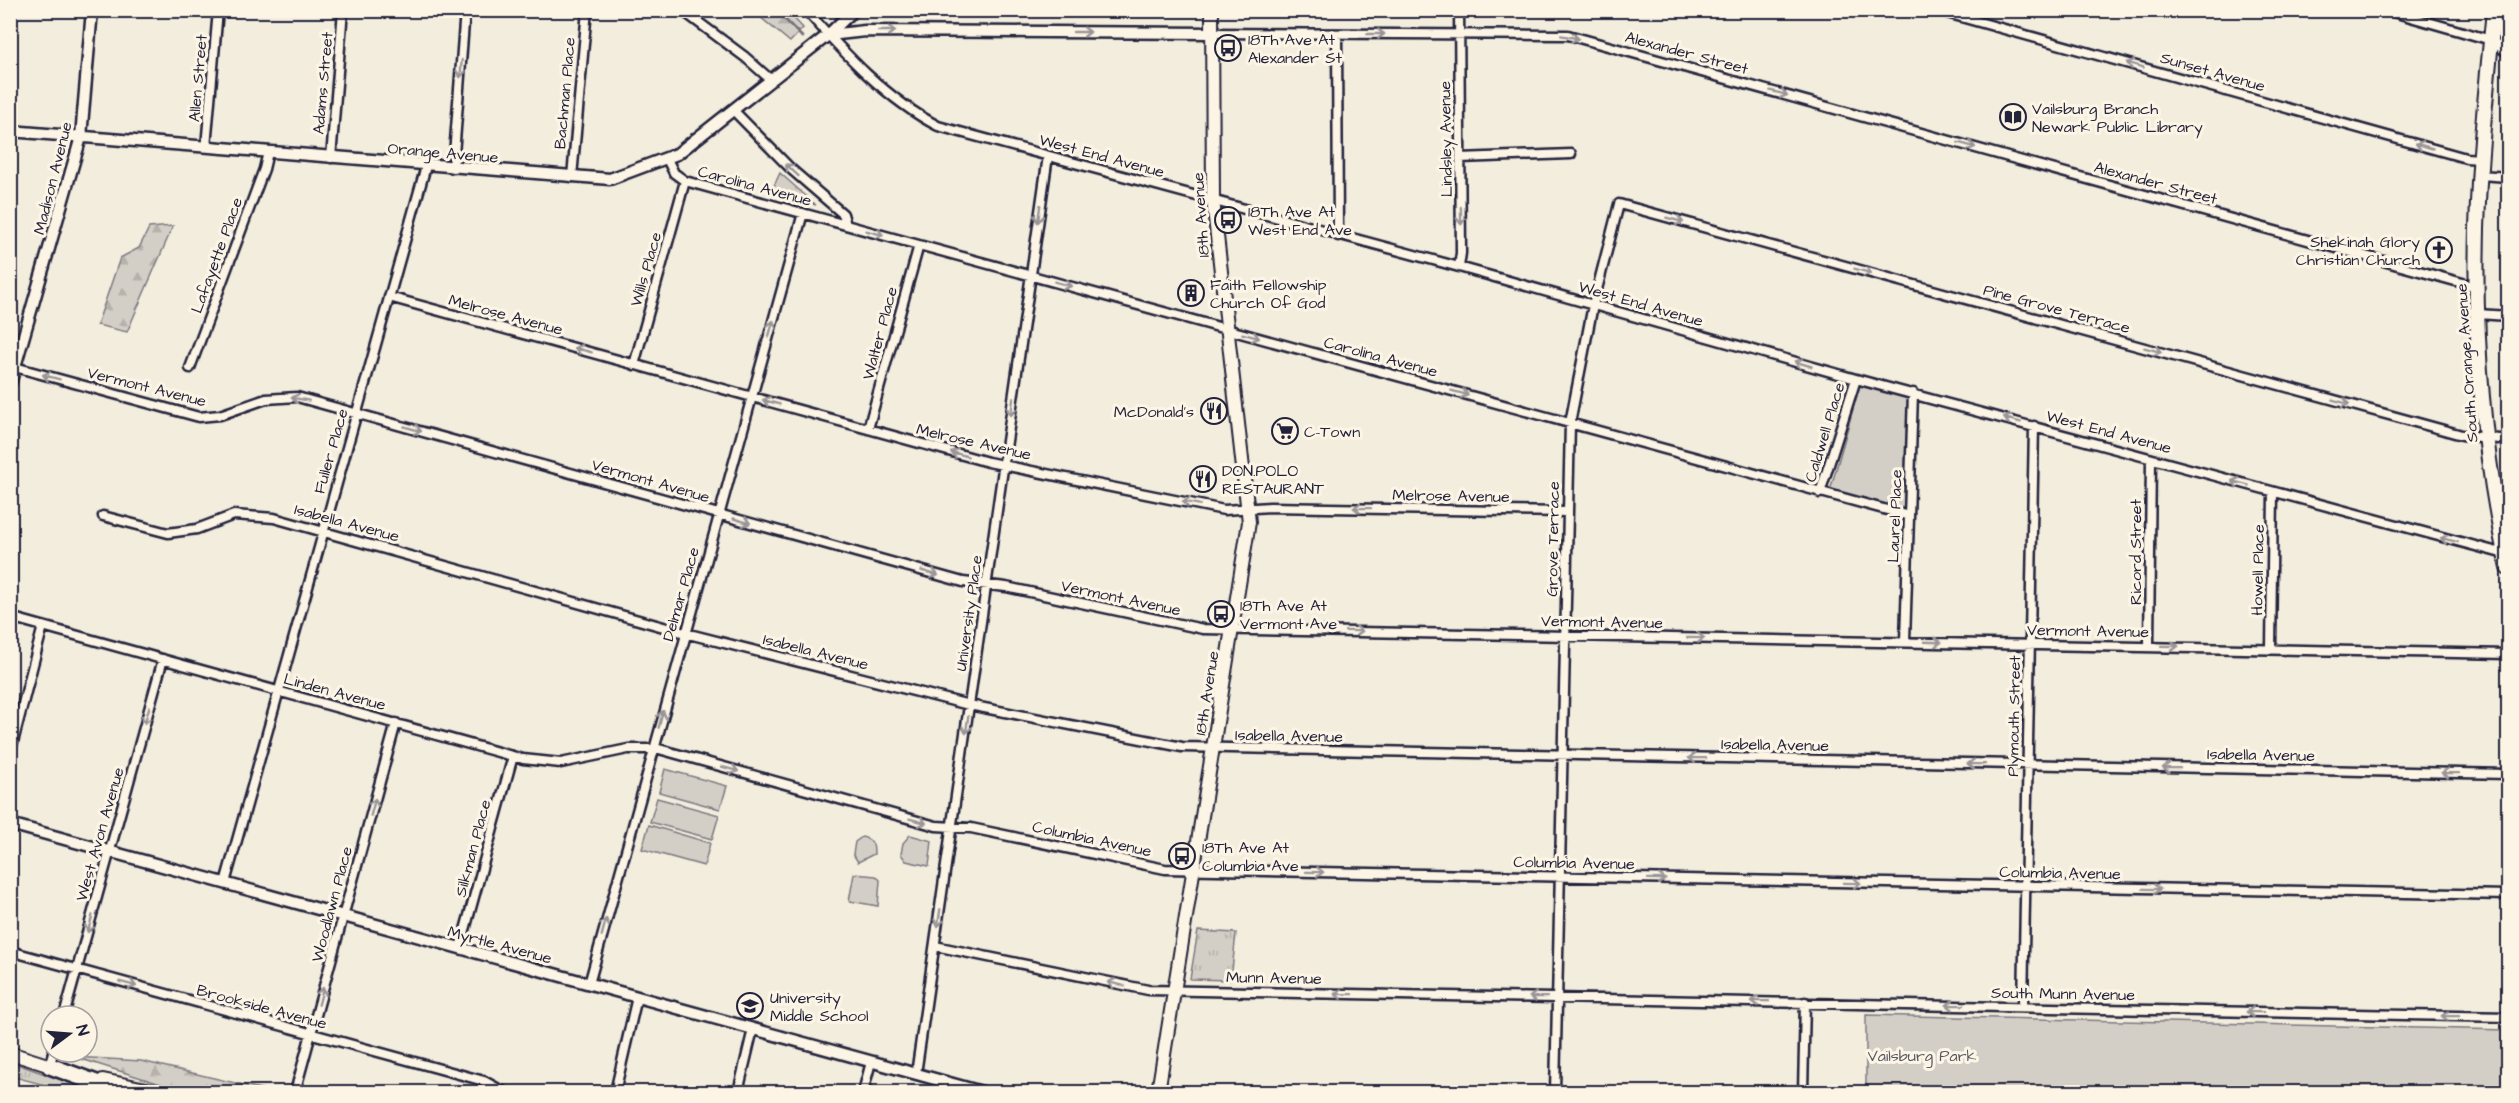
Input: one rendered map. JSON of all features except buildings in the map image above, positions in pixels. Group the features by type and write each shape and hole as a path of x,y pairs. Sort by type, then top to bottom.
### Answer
{"highway":[{"path":"62,1064 121,1092"}],"main road":[{"name":"18th Avenue","path":"1158,1092 1249,530 1213,200 1212,10"},
{"name":"South Orange Avenue","path":"2494,10 2480,175 2477,287 2487,438 2507,561"},
{"path":"10,1053 39,1057"},
{"path":"68,1064 160,1092"}],"street":[{"name":"Madison Avenue","path":"10,384 13,367 81,137 92,10"},
{"name":"Allen Street","path":"206,147 218,10"},
{"name":"Adams Street","path":"331,158 344,10"},
{"path":"453,168 465,10"},
{"name":"Bachman Place","path":"572,177 587,10"},
{"path":"682,10 759,68 771,80"},
{"name":"West End Avenue","path":"806,10 874,82 917,115 939,126 2273,492 2507,561"},
{"name":"Orange Avenue","path":"10,131 610,179 667,159 828,35 854,10"},
{"name":"Lindsley Avenue","path":"1459,10 1459,267"},
{"name":"Sunset Avenue","path":"1936,10 2456,155 2481,159"},
{"path":"2386,10 2491,40 2508,53"},
{"name":"Alexander Street","path":"828,35 865,31 1568,35 2477,287"},
{"path":"1337,34 1338,236"},
{"name":"Carolina Avenue","path":"733,110 792,170 843,214 846,225"},
{"name":"Lafayette Place","path":"190,368 264,170 268,152"},
{"path":"1460,158 1571,154"},
{"name":"University Place","path":"916,1074 1048,156"},
{"name":"Carolina Avenue","path":"667,159 674,173 685,181 1570,423 1820,494 1909,516"},
{"name":"Fuller Place","path":"225,883 426,165"},
{"path":"2480,175 2508,177"},
{"name":"Wills Place","path":"634,365 685,181"},
{"name":"Grove Terrace","path":"1555,1092 1570,423 1593,305 1619,204"},
{"name":"Pine Grove Terrace","path":"1619,204 2441,429 2508,440"},
{"name":"Delmar Place","path":"589,984 803,213"},
{"name":"Walter Place","path":"868,429 919,245"},
{"name":"Melrose Avenue","path":"389,297 1004,465 1224,510 1270,507 1568,512"},
{"path":"2478,314 2508,316"},
{"name":"Vermont Avenue","path":"13,367 199,417 220,415 278,397 297,397 963,582 1203,629 2508,654"},
{"name":"Caldwell Place","path":"1820,494 1856,379"},
{"name":"Laurel Place","path":"1905,641 1913,393"},
{"name":"Plymouth Street","path":"2022,1007 2034,426"},
{"name":"Ricord Street","path":"2149,646 2151,459"},
{"name":"Howell Place","path":"2271,649 2273,492"},
{"name":"Isabella Avenue","path":"104,516 168,533 188,532 225,518 246,514 274,518 685,633 969,705 1170,746 1213,749 2508,774"},
{"name":"Linden Avenue","path":"10,617 513,756 561,763 620,751 653,749"},
{"path":"10,754 44,626"},
{"name":"West Avon Avenue","path":"67,1004 163,659"},
{"name":"Woodlawn Place","path":"295,1092 396,723"},
{"name":"Columbia Avenue","path":"653,749 936,826 970,828 1165,869 2508,895"},
{"name":"Silkman Place","path":"460,948 513,756"},
{"name":"Myrtle Avenue","path":"10,824 982,1092"},
{"name":"Munn Avenue","path":"935,946 1142,989 1617,998"},
{"name":"Brookside Avenue","path":"10,951 484,1081 504,1092"},
{"path":"615,1092 637,997"},
{"name":"South Munn Avenue","path":"1617,998 2508,1017"},
{"path":"1803,1092 1805,1002"},
{"path":"738,1092 753,1029"},
{"path":"863,1092 871,1062"}],"green space":[{"path":"753,11 787,11 803,28 790,42"},
{"path":"780,173 816,205 771,192"},
{"path":"173,226 127,332 97,325 120,258 139,248 149,228"},
{"path":"1861,381 1910,395 1906,512 1830,491"},
{"path":"665,769 727,786 720,809 659,792"},
{"path":"657,798 719,815 712,839 650,822"},
{"path":"649,825 710,843 704,866 642,849"},
{"path":"910,835 932,841 929,866 906,861 901,854 903,843"},
{"path":"862,837 872,843 874,854 858,862 853,854 855,842"},
{"path":"854,874 876,876 880,880 878,906 849,901"},
{"path":"1198,931 1236,933 1231,980 1190,979"},
{"name":"Vailsburg Park","path":"1866,1015 2508,1030 2508,1092 1866,1092"},
{"path":"99,1058 141,1061 274,1092 186,1092 97,1064"},
{"path":"11,1062 96,1092 71,1092 11,1076"}],"waterway":[{"path":"776,10 802,37"}],"place":[{"name":"18Th Ave At Alexander St","path":"1228,48"},
{"name":"Vailsburg Branch Newark Public Library","path":"2013,117"},
{"name":"18Th Ave At West End Ave","path":"1228,220"},
{"name":"Shekinah Glory Christian Church","path":"2439,250"},
{"name":"Faith Fellowship Church Of God","path":"1191,293"},
{"name":"McDonald's","path":"1214,411"},
{"name":"C-Town","path":"1285,431"},
{"name":"DON.POLO RESTAURANT","path":"1203,479"},
{"name":"18Th Ave At Vermont Ave","path":"1221,614"},
{"name":"18Th Ave At Columbia Ave","path":"1182,856"},
{"name":"University Middle School","path":"750,1006"}]}
